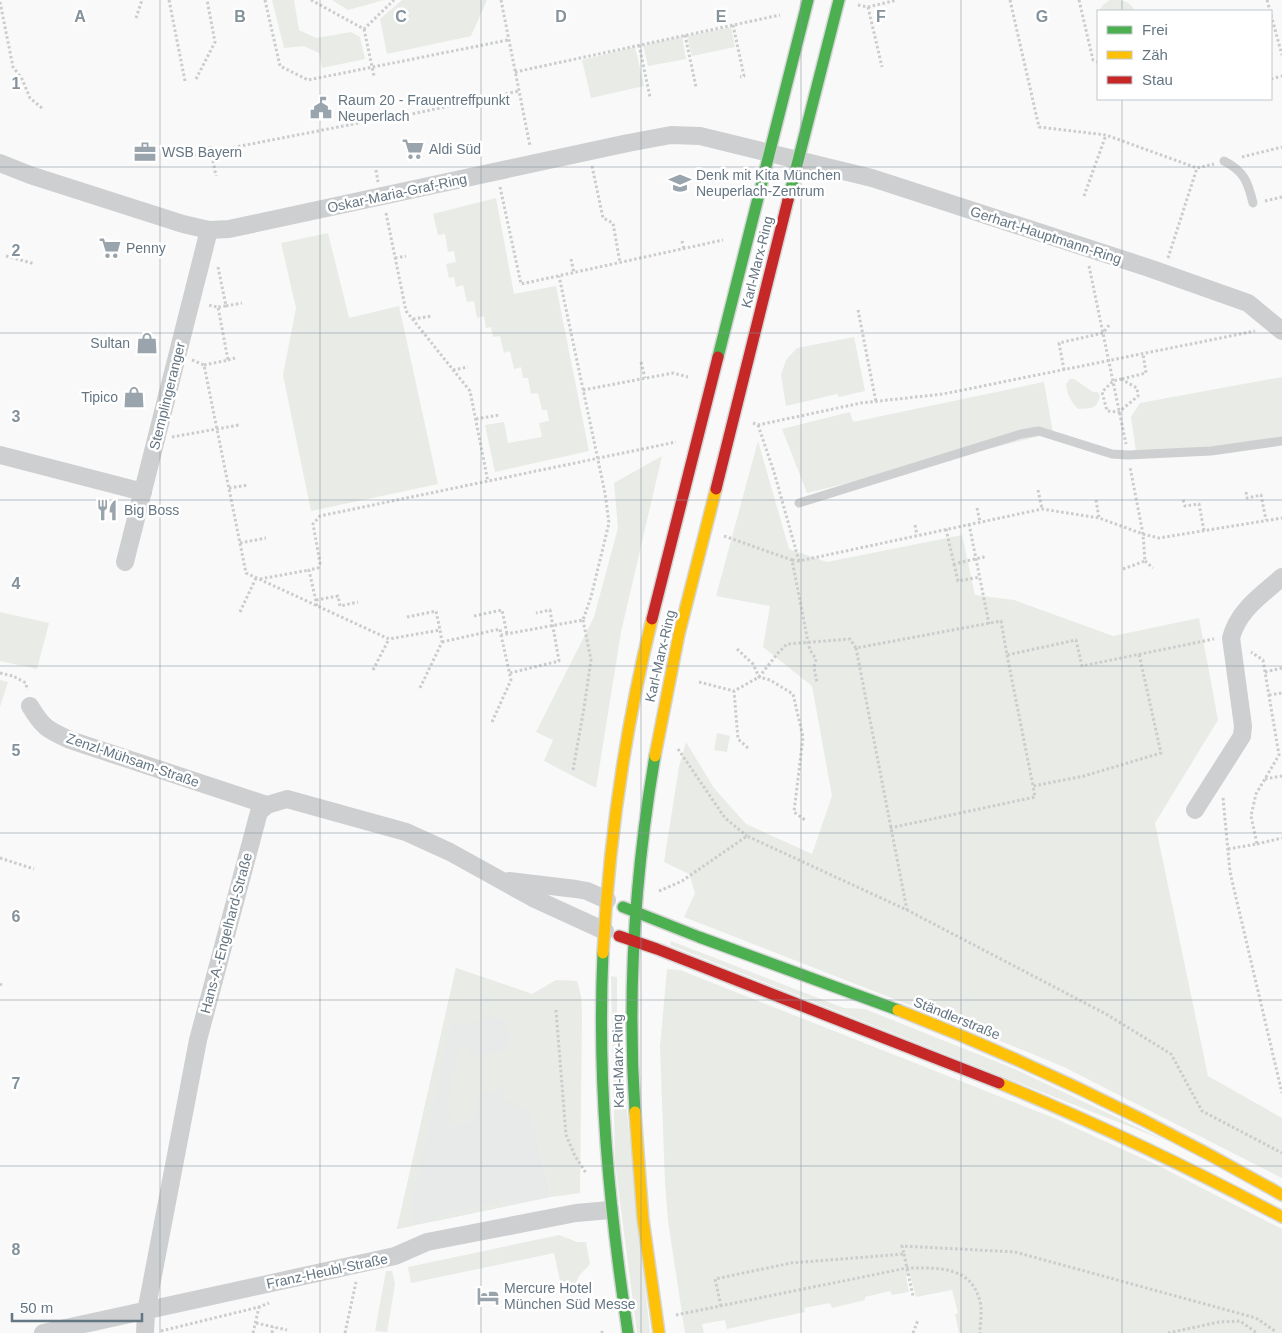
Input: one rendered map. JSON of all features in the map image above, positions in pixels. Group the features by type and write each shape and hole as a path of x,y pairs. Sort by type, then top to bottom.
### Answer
{"main road":[{"name":"Karl-Marx-Ring","path":"628,1333 610,1210 604,1139 602,1077 602,969 610,863 622,773 640,670 808,0"},
{"name":"Karl-Marx-Ring","path":"659,1333 648,1271 642,1216 632,1062 634,941 639,873 649,795 658,737 676,650 839,0"},
{"name":"Ständlerstraße","path":"607,900 660,923 927,1022 1035,1067 1162,1128 1282,1194"},
{"path":"605,931 1034,1097 1179,1163 1282,1217"}],"street":[{"name":"Oskar-Maria-Graf-Ring","path":"0,163 30,175 165,218 209,230 229,230 671,135 700,136 799,160"},
{"name":"Gerhart-Hauptmann-Ring","path":"799,160 872,178 1163,273 1248,303 1280,329"},
{"name":"Stemplingeranger","path":"125,562 209,230"},
{"path":"0,455 142,492"},
{"path":"1195,810 1242,736 1243,726 1231,638 1234,625 1245,610 1282,577"},
{"name":"Zenzl-Mühsam-Straße","path":"30,706 40,723 54,733 70,740 267,805"},
{"path":"267,805 287,799 406,832 450,852 533,898 605,931"},
{"name":"Hans-A.-Engelhard-Straße","path":"145,1333 146,1312 198,1040 259,812 267,805"},
{"path":"502,880 587,891 607,900"},
{"name":"Franz-Heubl-Straße","path":"43,1333 395,1256 426,1242 576,1212 610,1210"}],"lane":[{"path":"1224,162 1234,166 1243,175 1249,185 1253,203"},
{"path":"799,503 1012,437 1040,431 1112,454 1128,455 1211,451 1282,441"}],"path":[{"path":"136,18 142,0"},
{"path":"170,0 185,81"},
{"path":"196,79 215,42 207,0"},
{"path":"265,0 280,66 308,80 508,40"},
{"path":"311,0 364,29 374,76"},
{"path":"364,29 394,0"},
{"path":"501,0 534,163"},
{"path":"857,5 868,6 897,0"},
{"path":"1010,0 1038,126 1106,135 1197,168 1282,147"},
{"path":"1079,0 1093,60 1097,62"},
{"path":"0,2 13,67 22,79 30,98 43,109"},
{"path":"868,6 882,68"},
{"path":"515,72 780,15"},
{"path":"1272,20 1282,55"},
{"path":"734,25 744,76 740,77"},
{"path":"686,35 696,87"},
{"path":"639,45 650,97"},
{"path":"398,117 519,90"},
{"path":"184,157 359,122"},
{"path":"1084,196 1106,135"},
{"path":"210,146 216,176"},
{"path":"592,166 603,218 613,224 620,263"},
{"path":"1163,273 1197,168"},
{"path":"500,186 521,284 723,240"},
{"path":"1253,203 1282,197"},
{"path":"386,212 406,311 470,391 488,482"},
{"path":"682,241 684,249"},
{"path":"1085,249 1128,455 1143,534 1145,561 1153,568"},
{"path":"6,256 35,264"},
{"path":"395,258 406,256"},
{"path":"571,259 574,273"},
{"path":"217,262 226,306"},
{"path":"559,276 605,493 609,523 591,597 583,620 591,660 573,770"},
{"path":"206,304 218,307 242,303"},
{"path":"218,307 228,360"},
{"path":"858,310 876,402"},
{"path":"413,319 432,316"},
{"path":"1064,370 1059,343 1103,333 1110,324"},
{"path":"752,423 758,425 876,402 943,394 1280,329"},
{"path":"1121,379 1137,388 1138,396 1119,412 1107,411 1102,392 1113,381 1146,372 1144,354"},
{"path":"192,360 204,365 235,358"},
{"path":"641,362 645,378"},
{"path":"204,365 246,573 389,639 440,630"},
{"path":"453,370 468,367"},
{"path":"583,390 673,373 688,377"},
{"path":"476,420 499,415"},
{"path":"172,437 239,425"},
{"path":"758,425 774,472 799,560"},
{"path":"258,578 318,568 320,563 313,524 320,516 597,460 698,437"},
{"path":"229,488 248,484"},
{"path":"1038,490 1042,509"},
{"path":"1246,492 1247,498 1261,495 1266,520"},
{"path":"1096,500 1099,518"},
{"path":"1183,500 1185,506 1199,504 1204,531"},
{"path":"976,508 980,522"},
{"path":"721,545 724,535 792,560 799,560 1042,509 1099,518 1159,538 1282,518"},
{"path":"969,524 990,624"},
{"path":"915,525 917,535"},
{"path":"946,529 958,581 980,576"},
{"path":"240,543 266,538"},
{"path":"854,543 855,548"},
{"path":"954,564 983,557 986,560"},
{"path":"792,560 808,642 816,660 814,667 817,683"},
{"path":"1123,570 1145,561"},
{"path":"309,570 317,606"},
{"path":"240,612 258,578"},
{"path":"316,600 338,596 340,606 358,602"},
{"path":"474,616 502,610 507,634"},
{"path":"510,673 559,662 550,610 536,613"},
{"path":"407,617 436,611 442,642 419,690"},
{"path":"501,636 583,620"},
{"path":"856,648 1001,622 1033,786 1035,797 890,828"},
{"path":"442,642 500,629 511,680 492,722"},
{"path":"1007,655 1076,640 1082,666 1204,640 1231,638 1262,660 1279,755 1256,794 1251,816 1257,844"},
{"path":"373,670 389,639"},
{"path":"698,682 734,691 758,677 787,644 850,639 856,648 907,910"},
{"path":"737,648 753,664 758,677"},
{"path":"1033,786 1084,776 1161,753 1139,654"},
{"path":"1265,672 1282,668"},
{"path":"0,674 14,676 26,683 30,706"},
{"path":"758,677 770,680 793,694 803,737 794,812 805,820"},
{"path":"734,691 738,739 748,748"},
{"path":"1269,695 1282,693"},
{"path":"1276,736 1282,735"},
{"path":"673,754 674,745 725,818 747,836 907,910 1106,1014 1170,1054 1202,1111 1282,1153"},
{"path":"1219,775 1222,788 1230,872 1263,1017 1280,1073 1282,1093"},
{"path":"1265,779 1282,776"},
{"path":"659,891 682,880 747,836"},
{"path":"1228,850 1282,838"},
{"path":"0,858 34,869"},
{"path":"658,883 661,904 660,923"},
{"path":"556,1010 566,1136 575,1156 586,1173"},
{"path":"913,1296 902,1246 1015,1252 1256,1318 1275,1333"},
{"path":"721,1306 715,1279 791,1263 904,1254"},
{"path":"345,1333 356,1280 354,1264"},
{"path":"675,1315 907,1268 943,1268 970,1279 980,1299 980,1333"},
{"path":"565,1305 584,1301"},
{"path":"674,1306 677,1324"},
{"path":"253,1333 259,1307"},
{"path":"913,1333 918,1320"},
{"path":"1168,1333 1219,1322 1240,1321 1257,1333"},
{"path":"256,1323 287,1330"},
{"path":"272,1333 273,1328"}],"shaded area":[{"path":"272,0 294,0 299,30 316,38 351,32 360,37 365,59 322,68 319,53 304,46 284,48"},
{"path":"332,0 384,0 348,10"},
{"path":"402,0 487,0 471,36 387,54 380,19"},
{"path":"1110,0 1125,1 1134,10 1100,10"},
{"path":"731,27 735,47 692,56 687,36"},
{"path":"682,37 686,59 648,66 643,45"},
{"path":"635,47 644,86 591,98 582,60"},
{"path":"496,198 514,294 556,286 589,451 495,472 485,425 504,422 508,443 542,437 539,423 549,421 547,410 542,410 538,393 531,394 528,378 523,378 521,367 514,369 510,351 504,353 500,336 493,337 491,327 486,328 484,316 477,318 474,301 467,302 463,285 456,287 454,277 449,278 446,264 456,262 454,251 448,252 445,234 438,235 433,214"},
{"path":"328,233 349,318 399,306 438,484 311,511 283,375 296,308 281,243"},
{"path":"854,337 865,391 839,397 837,394 786,406 781,375 786,360 797,348"},
{"path":"1282,377 1282,441 1137,459 1131,417 1140,403"},
{"path":"1070,379 1074,379 1093,392 1098,392 1100,396 1099,401 1095,406 1078,409 1070,398 1067,388 1066,384"},
{"path":"1044,382 1053,433 807,493 782,429 850,412 853,422"},
{"path":"758,441 789,549 827,562 962,535 975,595 1014,600 1113,636 1199,618 1218,720 1155,823 1208,1076 1282,1118 1282,1178 1064,1067 684,917 695,893 689,874 664,862 679,767 686,742 714,788 746,824 812,854 832,796 812,686 763,647 770,606 716,596"},
{"path":"662,456 621,632 596,788 544,761 553,740 536,732 594,617 618,528 614,483"},
{"path":"0,612 49,623 37,669 0,661"},
{"path":"0,680 8,682 0,707"},
{"path":"717,733 730,736 727,752 714,750"},
{"path":"671,941 844,1008 865,1009 1017,1070 1166,1141 670,945"},
{"path":"456,968 532,994 524,1080 551,1197 397,1229"},
{"path":"456,968 532,994 556,980 577,981 581,996 582,1013 580,1193 551,1197 530,1107 520,1108 504,1097 502,1089 477,1094 474,1121 451,1126 447,1101 459,1049 468,1048 470,1058 504,1051 511,1040 507,1023 494,1016 468,1024 451,1025 413,1200 411,1226 397,1229"},
{"path":"667,969 680,970 1054,1118 1159,1166 1282,1229 1282,1333 959,1333 955,1314 958,1313 952,1290 916,1297 910,1275 906,1276 909,1292 892,1295 890,1291 865,1297 865,1300 832,1308 830,1303 804,1308 805,1312 727,1329 725,1320 702,1324 704,1333 685,1333 668,1221 665,1183 660,1047"},
{"path":"611,976 617,977 617,1051 623,1073 650,1333 637,1333 615,1163"},
{"path":"506,1200 507,1206 436,1221 435,1216"},
{"path":"559,1235 577,1242 586,1242 590,1264 579,1276 573,1288 562,1290 554,1253 411,1283 408,1267"},
{"path":"386,1271 392,1271 395,1284 387,1332 375,1331"}],"traffic: fast":[{"path":"718,357 808,0"},
{"path":"788,200 839,0"},
{"path":"635,1112 632,1023 634,933 642,844 655,756"},
{"path":"623,907 898,1010"},
{"path":"603,953 602,1049 606,1144 615,1238 628,1333"}],"traffic: slow":[{"path":"655,756 679,634 716,489"},
{"path":"603,953 609,869 626,743 652,619"},
{"path":"898,1010 997,1051 1093,1095 1188,1143 1282,1195"},
{"path":"999,1083 1142,1147 1282,1217"},
{"path":"635,1112 643,1219 659,1333"}],"traffic: jam":[{"path":"716,489 788,200"},
{"path":"652,619 718,357"},
{"path":"619,936 657,949 999,1083"}],"place":[{"name":"Raum 20 - Frauentreffpunkt Neuperlach","path":"321,108"},
{"name":"Aldi Süd","path":"413,149"},
{"name":"WSB Bayern","path":"145,152"},
{"name":"Denk mit Kita München Neuperlach-Zentrum","path":"680,183"},
{"name":"Penny","path":"110,248"},
{"name":"Sultan","path":"147,343"},
{"name":"Tipico","path":"134,397"},
{"name":"Big Boss","path":"107,510"},
{"name":"Mercure Hotel München Süd Messe","path":"488,1296"}]}
